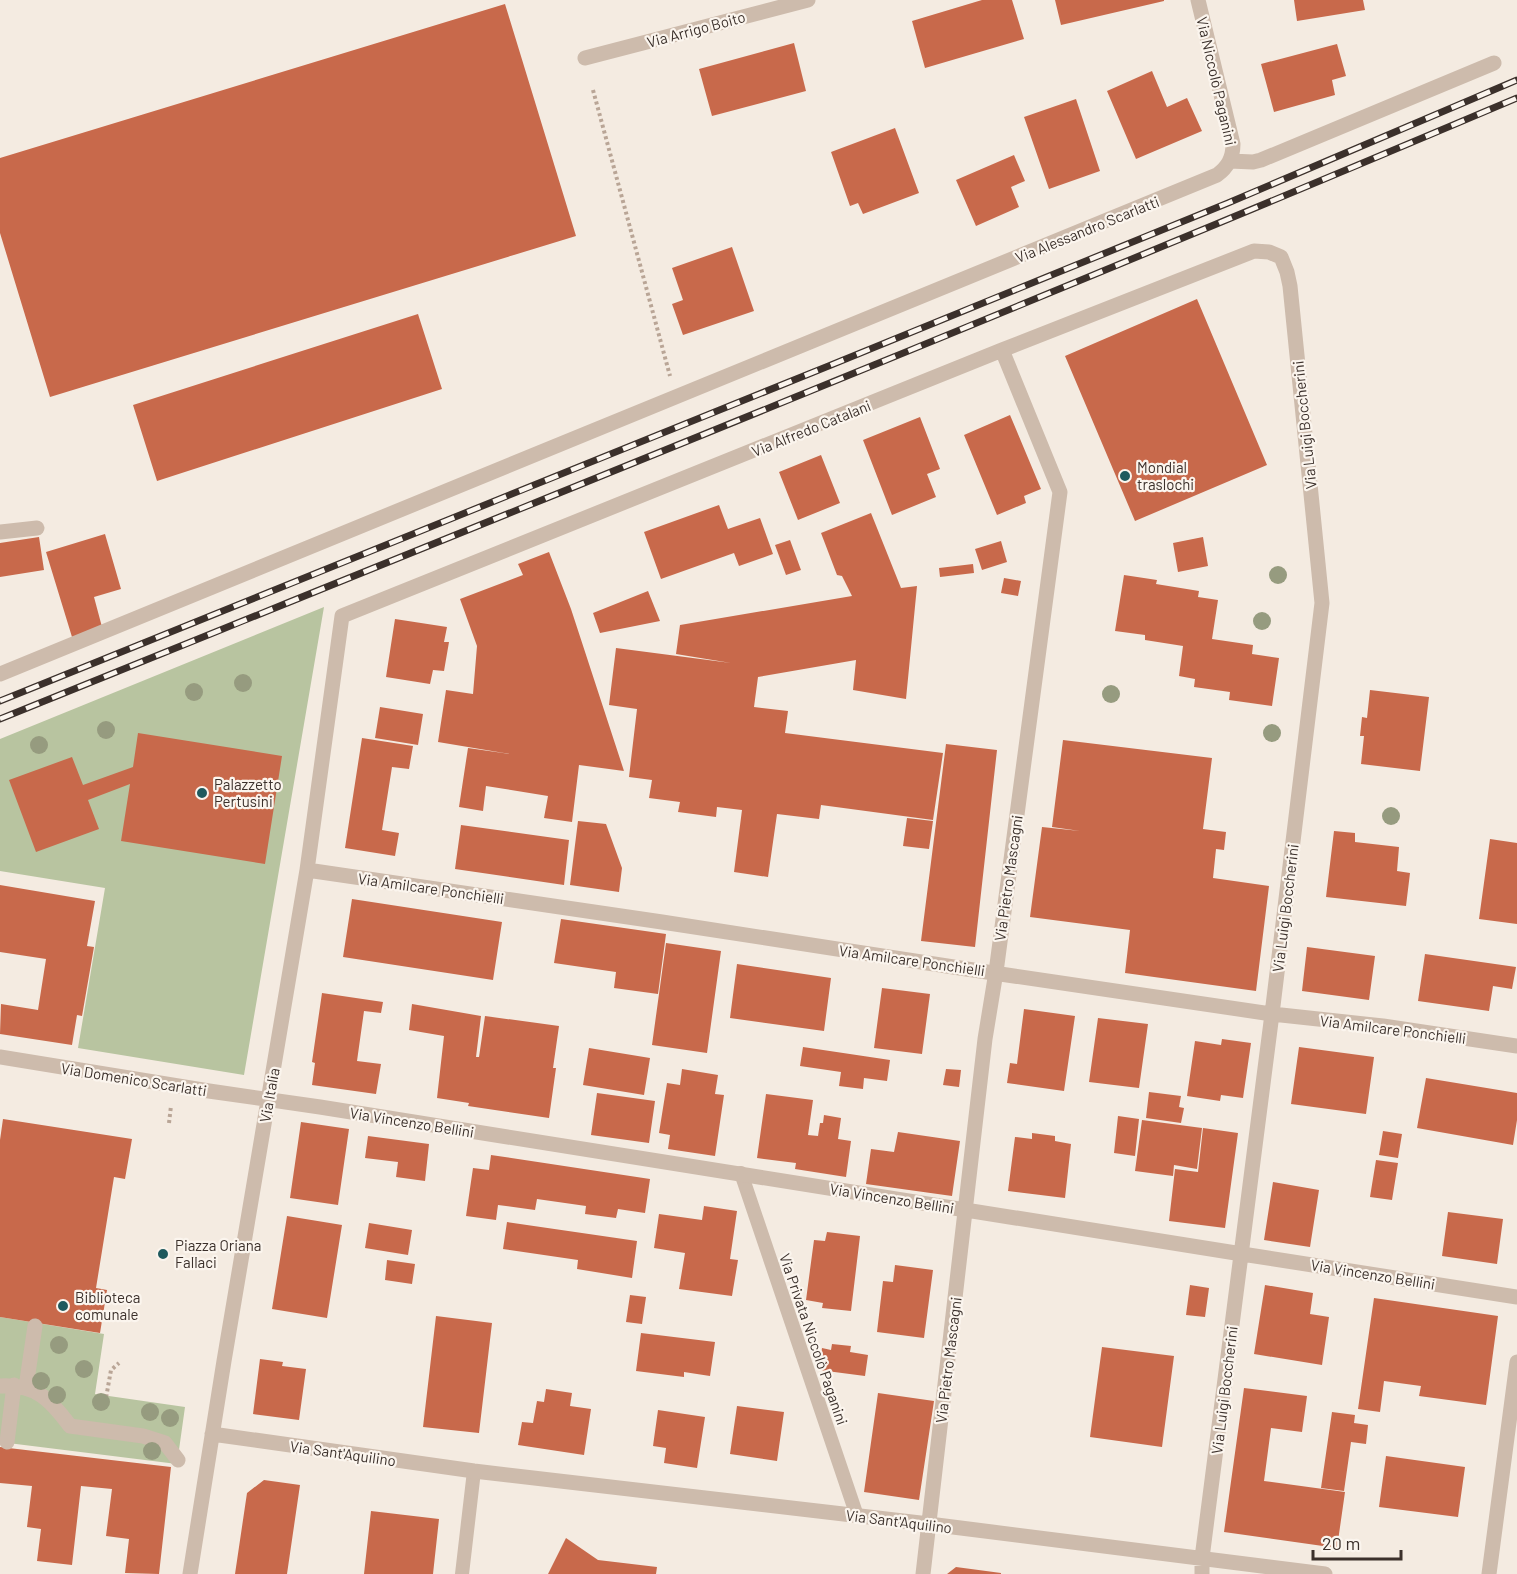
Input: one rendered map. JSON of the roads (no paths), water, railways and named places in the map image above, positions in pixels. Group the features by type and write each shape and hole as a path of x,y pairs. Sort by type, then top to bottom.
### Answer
{"street":[{"name":"Via Arrigo Boito","path":"585,58 808,0"},
{"name":"Via Niccolò Paganini","path":"1198,0 1233,144 1230,161"},
{"path":"1230,161 1261,160 1494,63"},
{"name":"Via Alessandro Scarlatti","path":"0,674 1211,178 1222,171 1230,161"},
{"name":"Via Alfredo Catalani","path":"342,616 1254,251 1269,252 1281,257"},
{"name":"Via Luigi Boccherini","path":"1202,1566 1322,603 1290,286 1281,257"},
{"name":"Via Pietro Mascagni","path":"929,1524 986,1039 1060,492 1002,350"},
{"path":"0,532 37,528"},
{"name":"Via Italia","path":"190,1574 307,870 342,616"},
{"name":"Via Amilcare Ponchielli","path":"307,870 1272,1014 1383,1026 1517,1046"},
{"name":"Via Domenico Scarlatti","path":"0,1057 268,1099"},
{"name":"Via Vincenzo Bellini","path":"268,1099 1517,1297"},
{"path":"7,1442 13,1386 35,1326"},
{"path":"1489,1574 1517,1362"},
{"path":"13,1386 48,1399 70,1426 143,1436 165,1443 178,1460"},
{"name":"Via Sant'Aquilino","path":"212,1434 474,1471 929,1524 1202,1566 1325,1574"},
{"path":"923,1574 929,1524"}],"lane":[{"name":"Via Privata Niccolò Paganini","path":"741,1173 857,1516"},
{"path":"462,1574 474,1471"}],"railway":[{"path":"0,701 1228,203 1517,80"},
{"path":"0,719 950,334 1517,98"}],"place":[{"name":"Mondial traslochi","path":"1125,476"},
{"name":"Palazzetto Pertusini","path":"202,793"},
{"name":"Piazza Oriana Fallaci","path":"163,1254"},
{"name":"Biblioteca comunale","path":"63,1306"}]}
